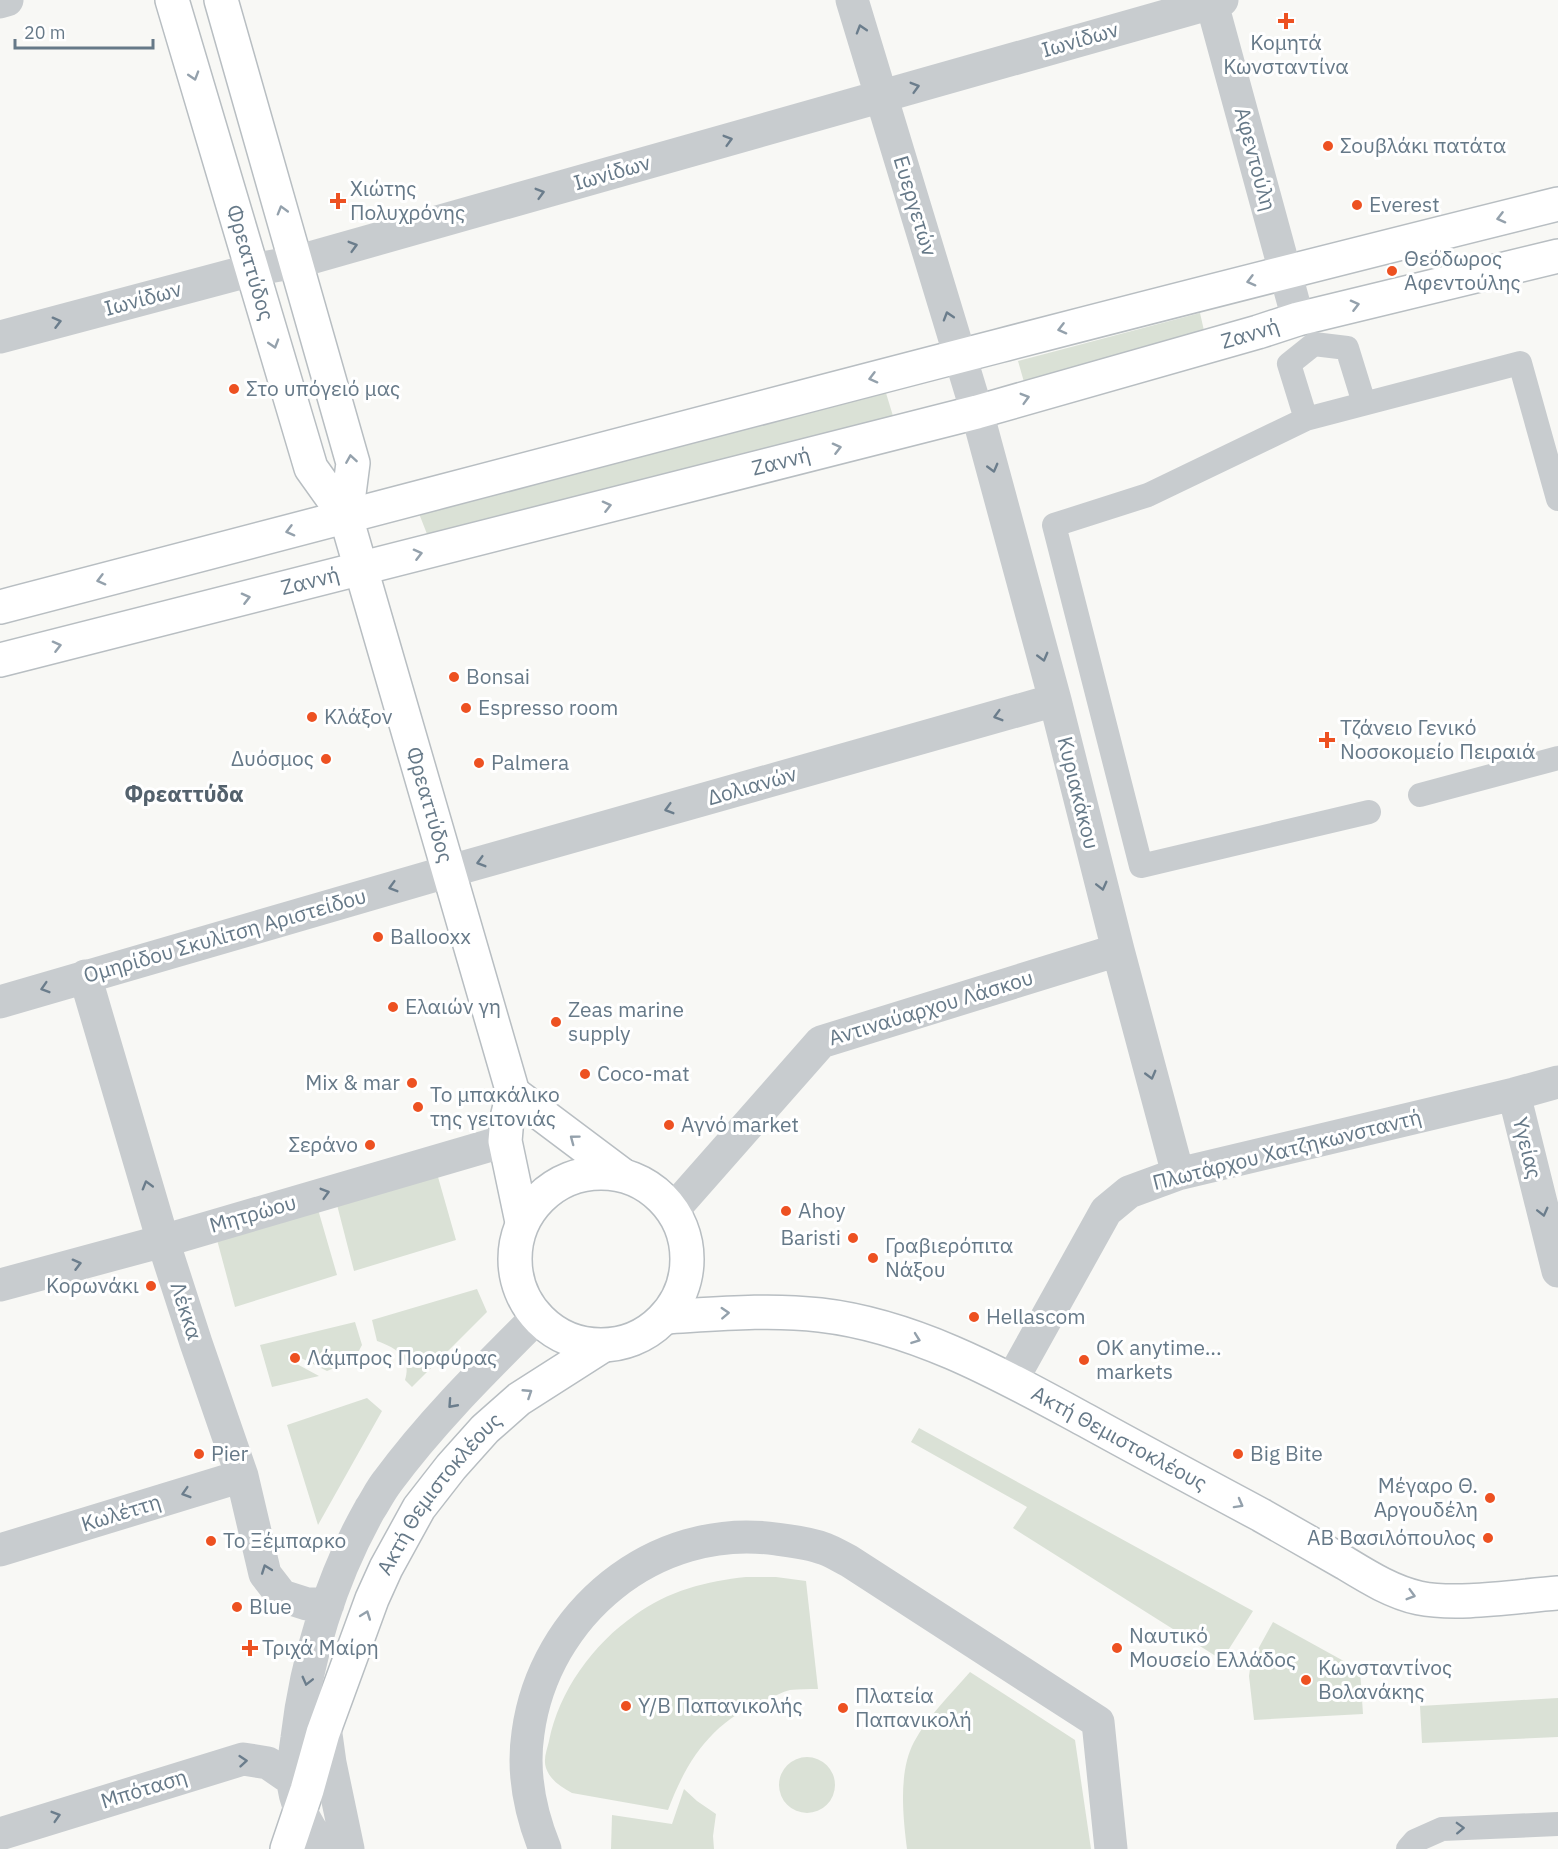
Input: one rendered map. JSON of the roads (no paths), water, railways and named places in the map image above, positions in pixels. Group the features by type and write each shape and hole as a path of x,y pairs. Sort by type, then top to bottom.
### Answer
{"street":[{"path":"0,2 7,0"},
{"name":"Φρεαττύδος","path":"172,0 311,468 346,517 450,871 513,1093 507,1118 505,1141 522,1222"},
{"name":"Φρεαττύδος","path":"221,0 353,463 346,517"},
{"name":"Ευεργετών","path":"852,0 977,412"},
{"name":"Ιωνίδων","path":"0,337 252,270 296,262 1215,1"},
{"name":"Αφεντούλη","path":"1215,1 1286,272 1306,331"},
{"path":"0,606 960,356 1558,204"},
{"name":"Ζαννή","path":"0,660 977,412 1258,332 1306,331 1558,256"},
{"name":"Κυριακάκου","path":"977,412 1055,700 1118,950 1178,1174"},
{"name":"Δολιανών","path":"450,871 1055,700"},
{"name":"Ομηρίδου Σκυλίτση Αριστείδου","path":"0,1002 450,871"},
{"name":"Αντιναύαρχου Λάσκου","path":"673,1210 821,1042 1118,950"},
{"name":"Λέκκα","path":"85,976 163,1241 242,1476 265,1574 282,1596 308,1604 328,1604"},
{"name":"Πλωτάρχου Χατζηκωνσταντή","path":"1012,1380 1106,1211 1129,1192 1178,1174 1558,1082"},
{"path":"513,1093 621,1174"},
{"name":"Υγείας","path":"1514,1094 1558,1271"},
{"name":"Μητρώου","path":"0,1285 163,1241 505,1141"},
{"path":"606,1172 621,1174 655,1191 673,1210 684,1235 688,1264 682,1290 666,1317 646,1333 619,1343 602,1346 571,1340 552,1331 525,1301 514,1262 516,1242 522,1222 536,1201 556,1184 580,1174 606,1172"},
{"name":"Ακτή Θεμιστοκλέους","path":"666,1317 764,1312 819,1315 853,1320 890,1330 932,1345 1012,1380 1376,1581 1403,1593 1445,1601 1558,1593"},
{"name":"Ακτή Θεμιστοκλέους","path":"296,1789 301,1704 328,1604 360,1528 385,1484 419,1440 537,1317"},
{"name":"Ακτή Θεμιστοκλέους","path":"296,1789 325,1727 372,1599 419,1508 485,1429 519,1399 602,1346"},
{"name":"Κωλέττη","path":"0,1550 242,1476"},
{"path":"545,1849 536,1827 529,1796 526,1765 527,1735 533,1705 543,1675 556,1648 574,1622 594,1599 618,1579 672,1550 732,1537 763,1537 824,1548 849,1561 1098,1722 1111,1849"},
{"path":"325,1727 348,1849"},
{"name":"Μπόταση","path":"0,1833 243,1759 268,1763 296,1789"},
{"path":"287,1849 296,1789"},
{"path":"296,1789 323,1849"}],"lane":[{"path":"1306,419 1289,364 1306,331 1347,348 1364,403"},
{"path":"1369,812 1141,866 1054,525 1148,495 1306,419 1520,363 1558,499"},
{"path":"1420,795 1558,758"},
{"path":"1408,1849 1415,1841 1442,1829 1558,1824"}],"place":[{"name":"Κομητά Κωνσταντίνα","path":"1286,21"},
{"name":"Σουβλάκι πατάτα","path":"1328,146"},
{"name":"Χιώτης Πολυχρόνης","path":"338,201"},
{"name":"Everest","path":"1357,205"},
{"name":"Θεόδωρος Αφεντούλης","path":"1392,271"},
{"name":"Στο υπόγειό μας","path":"234,389"},
{"name":"Bonsai","path":"454,677"},
{"name":"Espresso room","path":"466,708"},
{"name":"Κλάξον","path":"312,717"},
{"name":"Τζάνειο Γενικό Νοσοκομείο Πειραιά","path":"1327,740"},
{"name":"Δυόσμος","path":"326,759"},
{"name":"Palmera","path":"479,763"},
{"name":"Ballooxx","path":"378,937"},
{"name":"Ελαιών γη","path":"393,1007"},
{"name":"Zeas marine supply","path":"556,1022"},
{"name":"Coco-mat","path":"585,1074"},
{"name":"Mix & mar","path":"412,1083"},
{"name":"Το μπακάλικο της γειτονιάς","path":"418,1107"},
{"name":"Αγνό market","path":"669,1125"},
{"name":"Σεράνο","path":"370,1145"},
{"name":"Ahoy","path":"786,1211"},
{"name":"Baristi","path":"853,1238"},
{"name":"Γραβιερόπιτα Νάξου","path":"873,1258"},
{"name":"Κορωνάκι","path":"151,1286"},
{"name":"Hellascom","path":"974,1317"},
{"name":"Λάμπρος Πορφύρας","path":"295,1358"},
{"name":"OK anytime... markets","path":"1084,1360"},
{"name":"Pier","path":"199,1454"},
{"name":"Big Bite","path":"1238,1454"},
{"name":"Μέγαρο Θ. Αργουδέλη","path":"1490,1498"},
{"name":"ΑΒ Βασιλόπουλος","path":"1488,1538"},
{"name":"Το Ξέμπαρκο","path":"211,1541"},
{"name":"Blue","path":"237,1607"},
{"name":"Τριχά Μαίρη","path":"250,1648"},
{"name":"Ναυτικό Μουσείο Ελλάδος","path":"1117,1648"},
{"name":"Κωνσταντίνος Βολανάκης","path":"1306,1680"},
{"name":"Υ/Β Παπανικολής","path":"626,1706"},
{"name":"Πλατεία Παπανικολή","path":"843,1708"}],"district":[{"name":"Φρεαττύδα","path":"184,794"}]}
